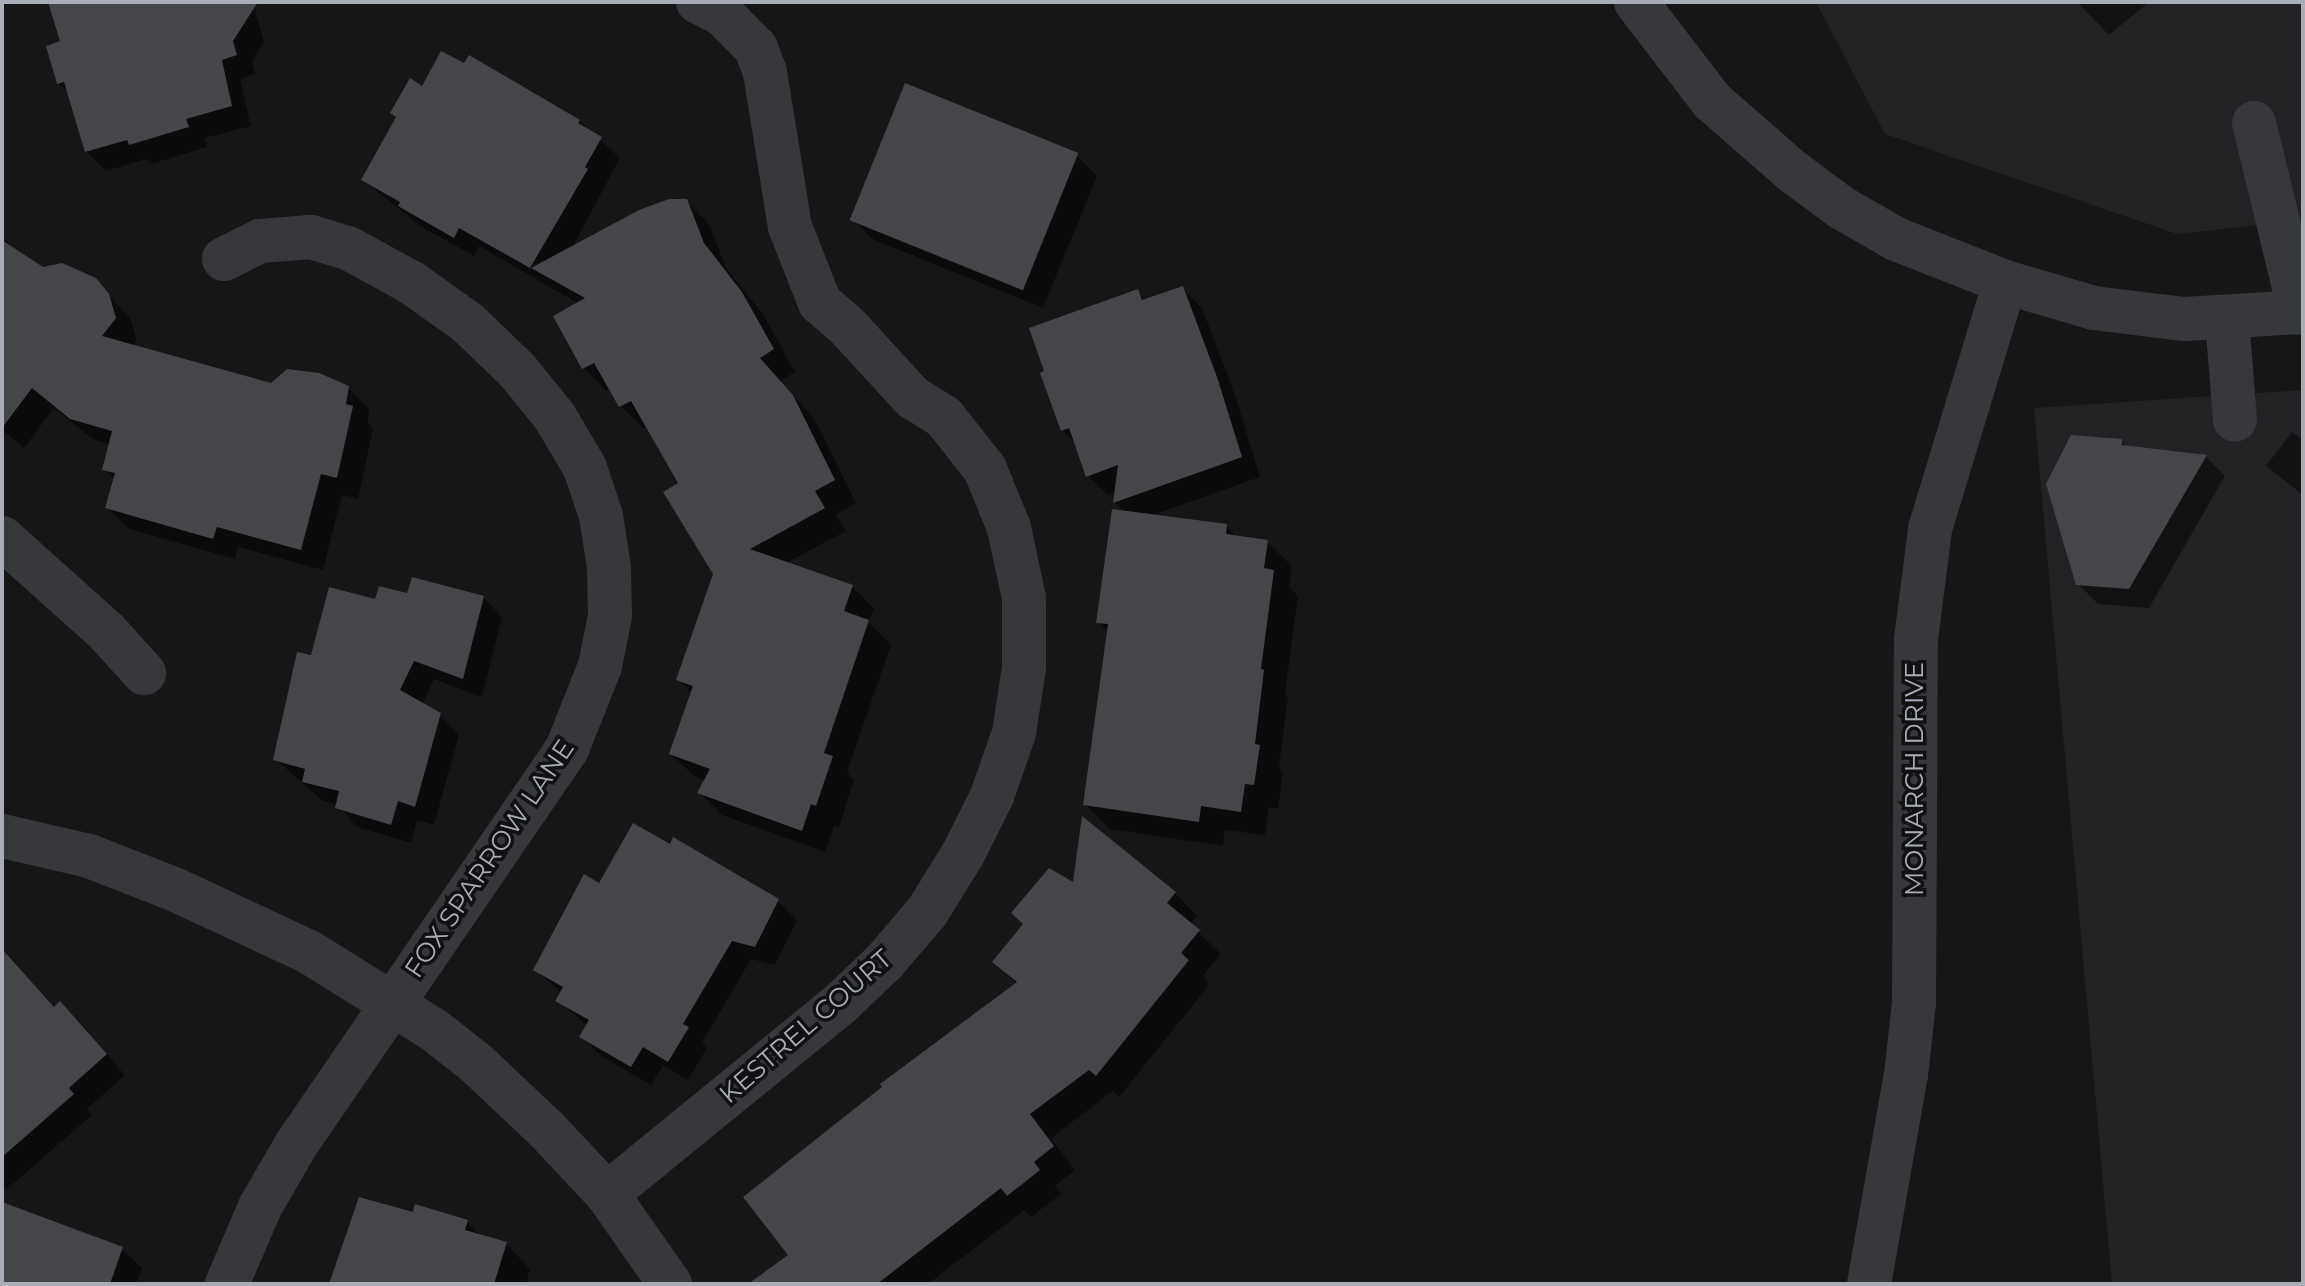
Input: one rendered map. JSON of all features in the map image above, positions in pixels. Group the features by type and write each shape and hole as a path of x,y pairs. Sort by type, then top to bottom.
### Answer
{"street":[{"name":"KESTREL COURT","path":"607,1194 839,1005 885,961 927,912 963,854 992,796 1016,720 1024,668 1024,598 1009,528 985,469 944,417 913,398 848,327 820,303 790,227 765,72 756,48 722,14 698,2"},
{"path":"1636,2 1712,101 1792,171 1842,208 1896,239 2005,282 2094,308 2184,319 2227,319 2301,312 2254,123"},
{"name":"FOX SPARROW LANE","path":"224,259 260,241 311,237 348,248 412,283 468,323 517,370 546,405 585,468 601,516 609,567 610,616 600,666 567,749 297,1143 260,1207 227,1284"},
{"name":"MONARCH DRIVE","path":"1869,1284 1906,1075 1914,1003 1916,639 1930,529 2005,282"},
{"path":"2227,319 2235,420"},
{"path":"2,538 106,631 144,673"},
{"path":"2,836 89,856 176,890 309,952 393,1005 476,1063 547,1130 607,1194 670,1284"}],"shaded area":[{"path":"1816,2 2303,2 2303,220 2177,234 1885,134"},
{"path":"2303,390 2303,1284 2112,1284 2034,408"}],"building":[{"path":"48,2 258,2 233,41 237,55 222,60 232,106 186,119 189,127 129,145 127,140 85,152 64,82 57,84 46,46 60,41"},
{"path":"441,51 464,63 469,55 580,120 578,123 602,137 585,167 588,169 530,268 459,228 454,238 398,206 400,202 361,180 396,117 390,113 410,78 422,86"},
{"path":"905,83 1078,153 1023,290 850,220"},
{"path":"669,199 687,199 704,243 742,292 774,349 760,358 793,395 835,480 815,491 825,508 750,549 853,585 844,611 869,620 824,753 833,756 816,806 811,804 802,831 697,793 710,769 669,754 693,686 676,680 713,574 663,492 678,483 631,401 619,407 594,363 582,369 553,316 585,298 531,268 639,210"},
{"path":"2,240 43,267 62,263 96,278 109,294 116,318 102,336 271,383 287,369 319,373 349,386 346,404 353,406 337,478 321,474 301,550 217,527 213,539 105,508 115,473 102,470 112,431 70,419 32,388 2,428"},
{"path":"1183,286 1217,377 1242,457 1113,503 1118,465 1086,477 1069,428 1061,431 1040,373 1044,371 1029,328 1138,289 1142,300"},
{"path":"2071,435 2122,439 2122,445 2207,455 2129,589 2076,585 2046,484"},
{"path":"1112,509 1227,524 1226,534 1268,540 1264,568 1274,570 1255,744 1260,745 1254,785 1245,784 1241,812 1201,806 1199,822 1083,805 1108,624 1096,623"},
{"path":"412,577 484,596 463,679 414,661 400,690 441,713 415,807 398,801 391,825 335,808 339,791 302,782 305,769 273,760 297,652 311,655 329,587 375,599 379,586 407,593"},
{"path":"1082,816 1176,892 1167,903 1200,930 1181,953 1189,960 1096,1076 1089,1070 1030,1114 1054,1146 1034,1162 1040,1170 1007,1196 1001,1188 877,1284 748,1284 788,1255 743,1197 882,1087 880,1084 1017,982 992,962 1023,924 1011,913 1049,868 1073,882"},
{"path":"633,823 670,844 673,837 779,899 755,947 732,941 683,1024 689,1027 668,1062 643,1047 631,1067 579,1037 589,1020 555,1001 563,987 533,970 584,874 599,883"},
{"path":"2,949 54,1007 60,1001 107,1054 69,1088 74,1094 2,1157"},
{"path":"359,1197 413,1212 415,1204 468,1220 465,1230 507,1242 494,1284 329,1284"},
{"path":"2,1202 123,1247 110,1284 2,1284"}]}
